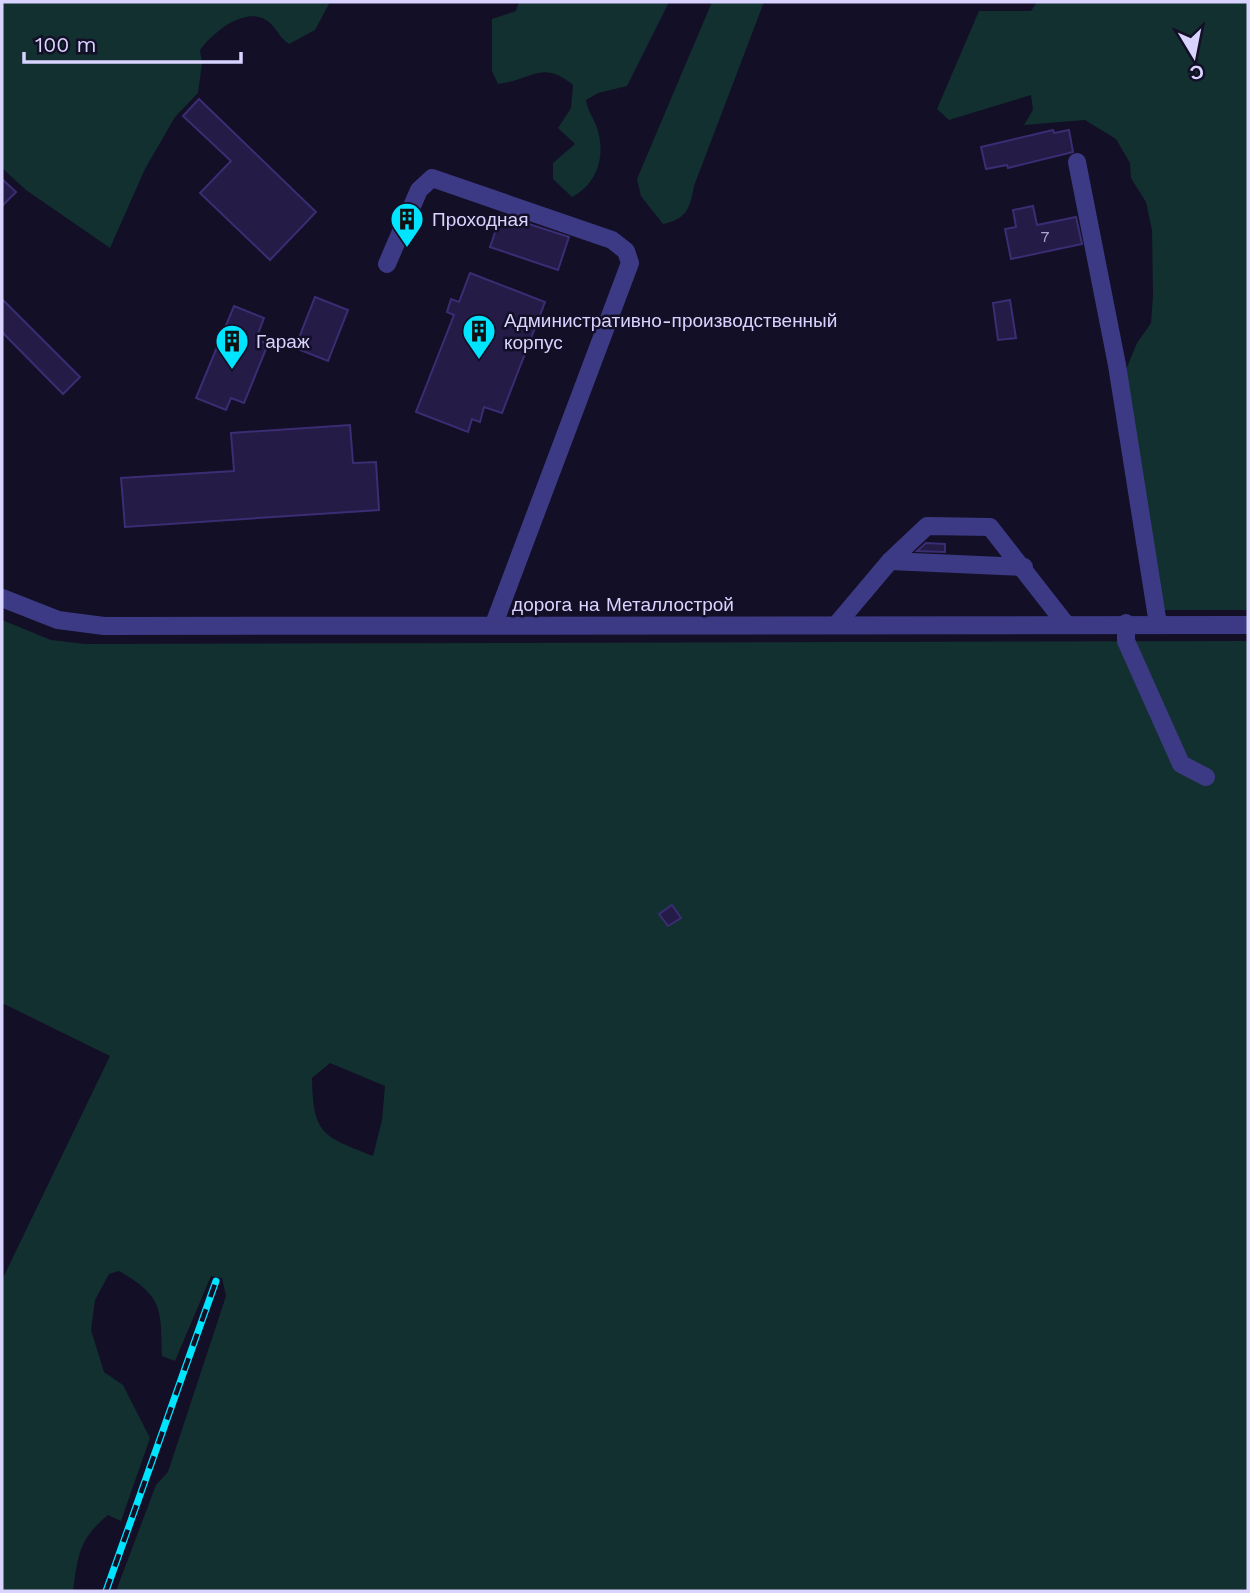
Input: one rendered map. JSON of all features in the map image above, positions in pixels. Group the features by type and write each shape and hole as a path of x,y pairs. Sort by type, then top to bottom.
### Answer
{"street":[{"path":"1077,162 1117,365 1158,624"},
{"path":"387,264 419,190 432,178 612,240 626,251 630,263 494,624"},
{"path":"835,625 890,561 927,526 990,527 1065,623"},
{"path":"890,561 1024,568"},
{"name":"дорога на Металлострой","path":"2,598 58,620 104,626 1065,623 1248,625"},
{"path":"1126,623 1126,641 1181,764 1206,776"}],"green space":[{"path":"2,2 330,2 315,30 289,44 271,24 252,16 232,22 213,35 200,50 202,63 198,93 175,117 145,169 110,248 26,190 2,168"},
{"path":"519,2 669,2 627,86 598,93 586,100 599,136 600,157 594,176 572,197 553,179 553,163 575,144 558,128 571,108 573,85 562,77 545,72 498,84 492,71 492,19 516,11"},
{"path":"712,2 764,2 694,186 689,206 682,216 663,224 641,196 637,179"},
{"path":"1037,2 1248,2 1248,610 1162,610 1125,372 1137,343 1151,323 1152,230 1146,202 1131,178 1130,163 1116,139 1085,120 1024,125 1033,110 1031,95 949,120 937,109 979,11 1031,11"},
{"path":"2,620 51,640 85,644 1248,641 1248,1591 116,1591 156,1485 168,1472 226,1296 222,1278 211,1276 175,1361 162,1356 160,1315 152,1296 119,1271 109,1274 95,1300 91,1330 104,1372 123,1385 150,1438 121,1521 108,1515 91,1532 79,1557 73,1591 2,1591 2,1280 110,1056 2,1003","holes":["330,1063 385,1086 382,1120 373,1156 332,1138 324,1131 315,1111 312,1078"]}],"building":[{"path":"199,99 316,212 270,260 200,193 231,161 183,116"},
{"path":"1053,130 1054,133 1069,130 1073,152 1008,168 1007,165 986,169 981,147"},
{"path":"2,179 16,192 2,206"},
{"path":"1033,206 1037,225 1076,217 1082,244 1011,259 1005,229 1016,227 1013,210"},
{"path":"501,215 569,237 558,270 490,247"},
{"name":"Административно-производственный корпус","path":"470,273 545,302 502,413 484,407 480,422 472,419 468,432 416,412 454,315 447,312 451,299 459,302"},
{"path":"315,297 348,310 328,361 295,348"},
{"path":"2,299 80,377 63,394 2,332"},
{"path":"1010,300 1016,338 998,340 993,303"},
{"name":"Гараж","path":"234,306 264,318 256,339 268,344 244,403 231,398 226,410 196,398"},
{"path":"350,425 353,463 376,462 379,510 125,527 121,478 234,471 231,433"},
{"path":"926,543 945,544 945,552 917,551"},
{"path":"672,905 681,918 668,926 659,914"}],"railway":[{"path":"106,1591 216,1281"}],"place":[{"name":"Проходная","path":"407,249"},
{"name":"Административно-производственный корпус","path":"479,361"},
{"name":"Гараж","path":"232,371"}]}
